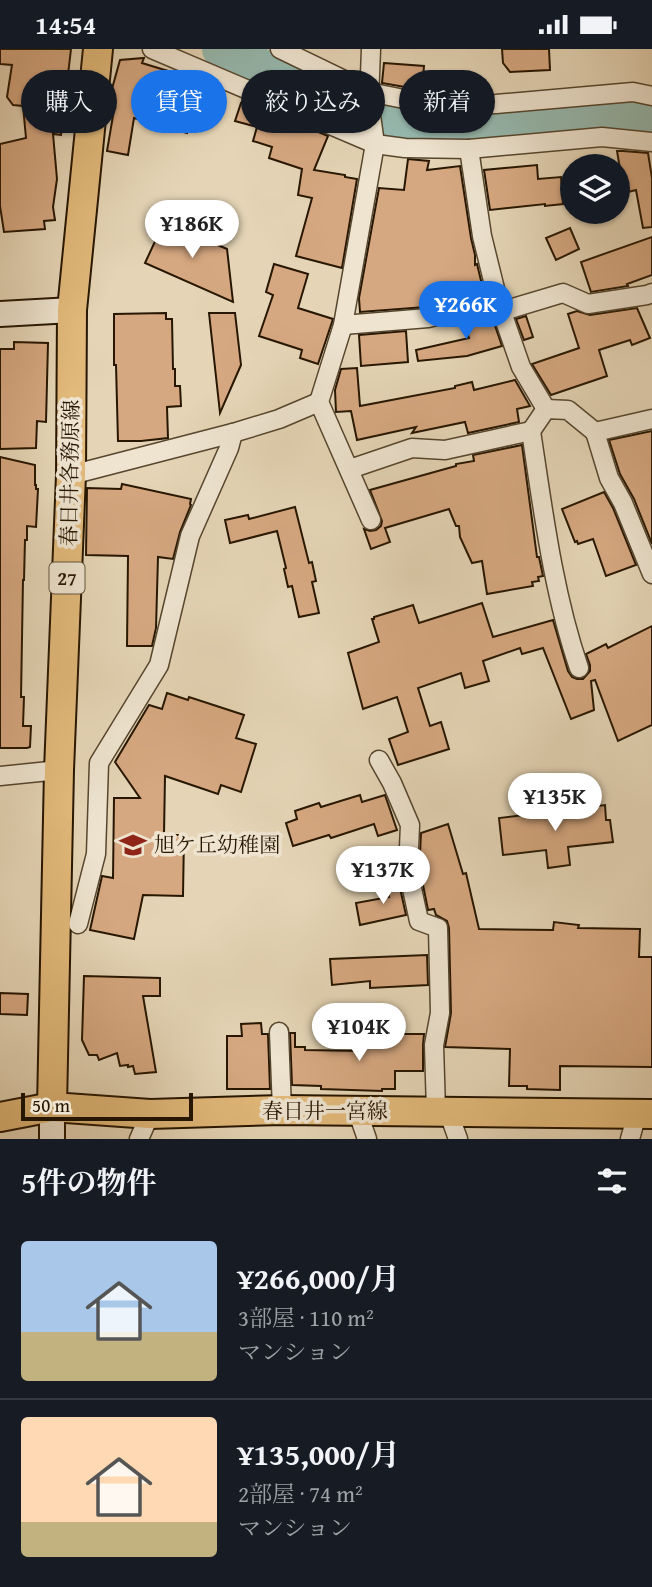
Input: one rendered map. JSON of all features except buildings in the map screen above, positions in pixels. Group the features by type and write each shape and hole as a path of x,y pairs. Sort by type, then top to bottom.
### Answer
{"main road":[{"name":"春日井各務原線","path":"52,1107 59,770 71,475 72,310 98,49"},
{"name":"春日井一宮線","path":"0,1117 52,1107 144,1127 282,1110 442,1111 640,1122"}],"street":[{"path":"152,49 405,148 469,149 602,137 652,142"},
{"path":"280,49 319,70"},
{"path":"370,70 371,49"},
{"path":"385,99 439,106 496,104 633,92 652,96"},
{"path":"371,520 319,401 343,325 373,133"},
{"path":"469,149 482,236 500,306 521,367 546,409"},
{"path":"343,325 428,318 563,293 587,305 652,293"},
{"path":"0,314 72,310"},
{"path":"71,475 233,433 279,419 319,401"},
{"path":"546,409 531,431 550,553 570,641 579,668"},
{"path":"546,409 568,410 595,432 609,478 623,503 652,574"},
{"path":"595,432 652,419"},
{"path":"350,469 412,448 445,450 531,431"},
{"path":"78,924 96,854 99,763 159,665 190,536 233,433"},
{"path":"379,760 410,825 408,870 419,921 438,928 440,1013 434,1045 442,1111 458,1139"},
{"path":"0,776 59,770"},
{"path":"279,1031 282,1110"},
{"path":"52,1107 52,1139"},
{"path":"357,1110 367,1139"}],"waterway":[{"path":"222,49 322,99 383,120 454,128 618,114 652,120"}],"place":[{"name":"旭ケ丘幼稚園","path":"133,845"}]}
